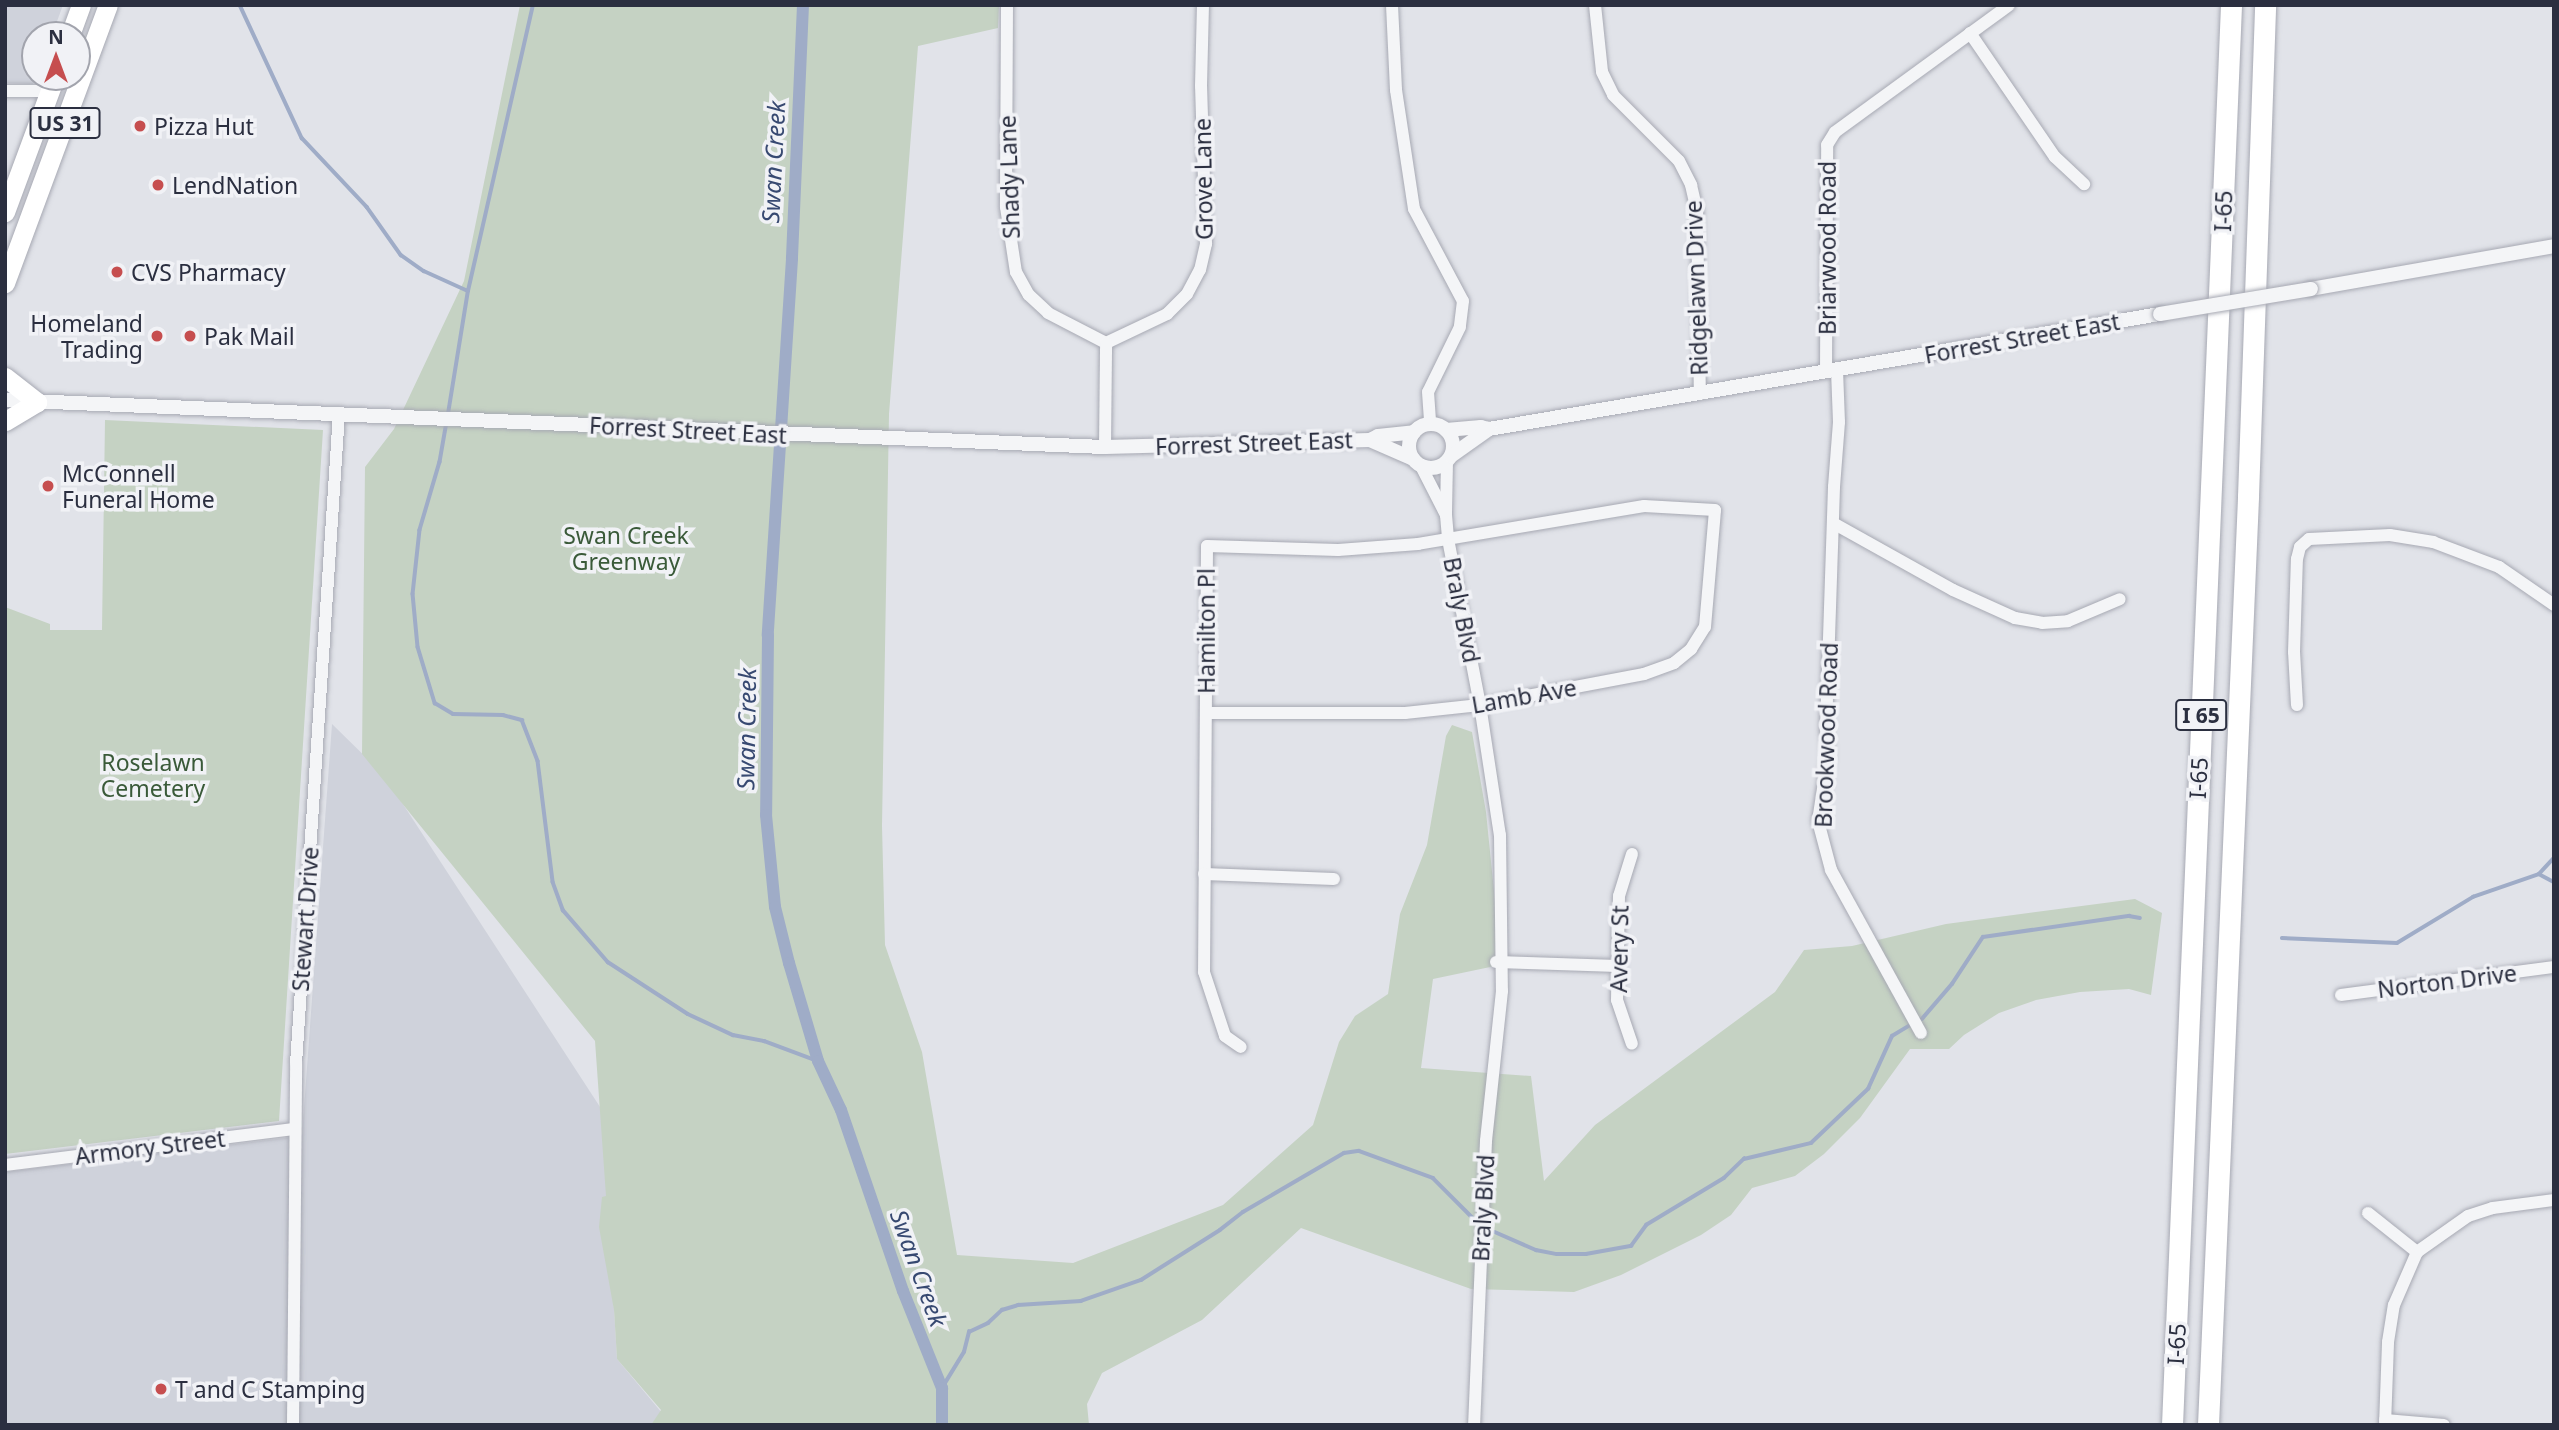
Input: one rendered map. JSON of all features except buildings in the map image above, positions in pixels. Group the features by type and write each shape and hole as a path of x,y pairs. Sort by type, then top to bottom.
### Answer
{"highway":[{"name":"I-65","path":"2172,1425 2231,5"},
{"name":"I 65","path":"2208,1425 2248,510 2265,5"}],"main road":[{"name":"US 31","path":"5,284 108,5"},
{"name":"US 31","path":"5,212 49,91"},
{"path":"5,377 37,402 5,421"}],"street":[{"name":"Shady Lane","path":"1007,5 1006,207 1016,272 1029,295 1048,313 1105,343"},
{"name":"Grove Lane","path":"1105,343 1167,314 1187,294 1200,270 1206,244 1201,86 1203,5"},
{"path":"1392,5 1396,90 1414,209 1463,301 1460,327 1428,392 1430,424"},
{"name":"Ridgelawn Drive","path":"1595,5 1599,59 1613,95 1679,161 1691,185 1696,211 1700,394"},
{"name":"Briarwood Road","path":"1831,371 1827,145 1835,132 2009,5"},
{"path":"1970,33 2055,157 2084,184"},
{"name":"Forrest Street East","path":"1446,430 1481,427 1489,429 1700,394 2554,246"},
{"path":"1105,343 1105,447"},
{"name":"Brookwood Road","path":"1831,371 1839,422 1826,728 1828,756 1818,821 1830,870 1921,1033"},
{"name":"Forrest Street East","path":"5,400 1105,447 1370,440 1378,436 1415,432"},
{"name":"Stewart Drive","path":"293,1425 294,1129 339,414"},
{"path":"1417,463 1438,467 1449,458 1452,439 1446,430 1430,424 1415,432 1409,448 1417,463 1446,515"},
{"name":"Forrest Street East","path":"1449,458 1489,429"},
{"name":"Forrest Street East","path":"1370,440 1417,463"},
{"name":"Braly Blvd","path":"1449,458 1446,515 1448,539 1480,705 1500,835 1499,962 1502,991 1486,1141 1474,1425"},
{"name":"Hamilton Pl","path":"1241,1047 1225,1036 1204,972 1206,547 1338,550 1448,539 1644,506 1715,510"},
{"name":"Lamb Ave","path":"1206,713 1405,713 1480,705 1644,674 1674,663 1691,649 1705,627 1715,510"},
{"path":"1833,523 1953,590 2015,618 2042,624 2068,621 2120,599"},
{"path":"2297,705 2294,652 2297,559 2300,547 2309,538 2390,535 2425,540 2466,552 2499,567 2554,605"},
{"name":"Avery St","path":"1632,854 1619,896 1617,1000 1632,1044"},
{"path":"1204,874 1334,879"},
{"path":"1499,962 1619,966"},
{"name":"Norton Drive","path":"2341,995 2554,968"},
{"name":"Armory Street","path":"5,1165 294,1129"},
{"path":"2444,1425 2385,1422 2388,1342 2394,1305 2417,1252 2468,1216 2493,1208 2554,1200"},
{"path":"2368,1213 2417,1252"}],"shaded area":[{"path":"5,5 63,5 57,21 21,21 21,84 5,83"},
{"path":"332,724 384,775 602,1110 617,1359 672,1425 5,1425 5,1172 302,1136"}],"green space":[{"name":"Swan Creek Greenway","path":"520,5 999,5 998,28 918,46 889,414 882,826 885,945 922,1052 957,1255 1073,1263 1223,1205 1313,1125 1339,1042 1355,1016 1388,994 1400,914 1427,845 1446,736 1452,725 1472,732 1486,812 1496,911 1495,966 1433,979 1421,1068 1531,1076 1544,1181 1595,1125 1775,992 1804,950 1852,946 1946,924 2135,899 2162,913 2151,995 2129,989 2080,992 2036,1000 1999,1013 1964,1035 1949,1049 1910,1049 1860,1118 1824,1154 1795,1176 1752,1188 1731,1215 1701,1235 1621,1275 1574,1292 1471,1289 1301,1228 1202,1320 1102,1373 1087,1404 1089,1425 651,1425 661,1410 617,1359 614,1310 599,1227 602,1197 606,1196 595,1041 362,754 365,467 394,429 464,281"},
{"name":"Roselawn Cemetery","path":"105,420 323,430 279,1121 5,1154 5,607 50,624 50,630 102,630"}],"waterway":[{"path":"240,5 302,138 367,207 401,255 424,271 468,291"},
{"path":"448,414 468,291 533,5"},
{"name":"Swan Creek","path":"803,5 792,259 768,635 766,815 775,907 818,1061 841,1110 903,1291 942,1388 942,1425"},
{"path":"447,422 440,462 420,530 413,594 418,647 435,703 453,714 503,715 522,720 538,761 553,882 563,910 608,962 688,1014 733,1035 764,1041 818,1061"},
{"path":"2282,938 2397,943 2473,897 2539,874 2554,858"},
{"path":"2539,874 2554,882"},
{"path":"1922,1019 1952,984 1983,937 2129,916 2140,918"},
{"path":"1495,1232 1536,1250 1557,1254 1586,1254 1631,1246 1646,1225 1724,1178 1744,1159 1811,1143 1868,1089 1892,1036 1910,1025"},
{"path":"942,1388 964,1352 969,1332 988,1323 1002,1310 1018,1305 1081,1301 1141,1280 1220,1230 1243,1212 1344,1153 1359,1151 1433,1178 1475,1220"}],"place":[{"name":"Pizza Hut","path":"140,126"},
{"name":"LendNation","path":"158,185"},
{"name":"CVS Pharmacy","path":"117,272"},
{"name":"Homeland Trading","path":"157,336"},
{"name":"Pak Mail","path":"190,336"},
{"name":"McConnell Funeral Home","path":"48,486"},
{"name":"T and C Stamping","path":"161,1389"}]}
